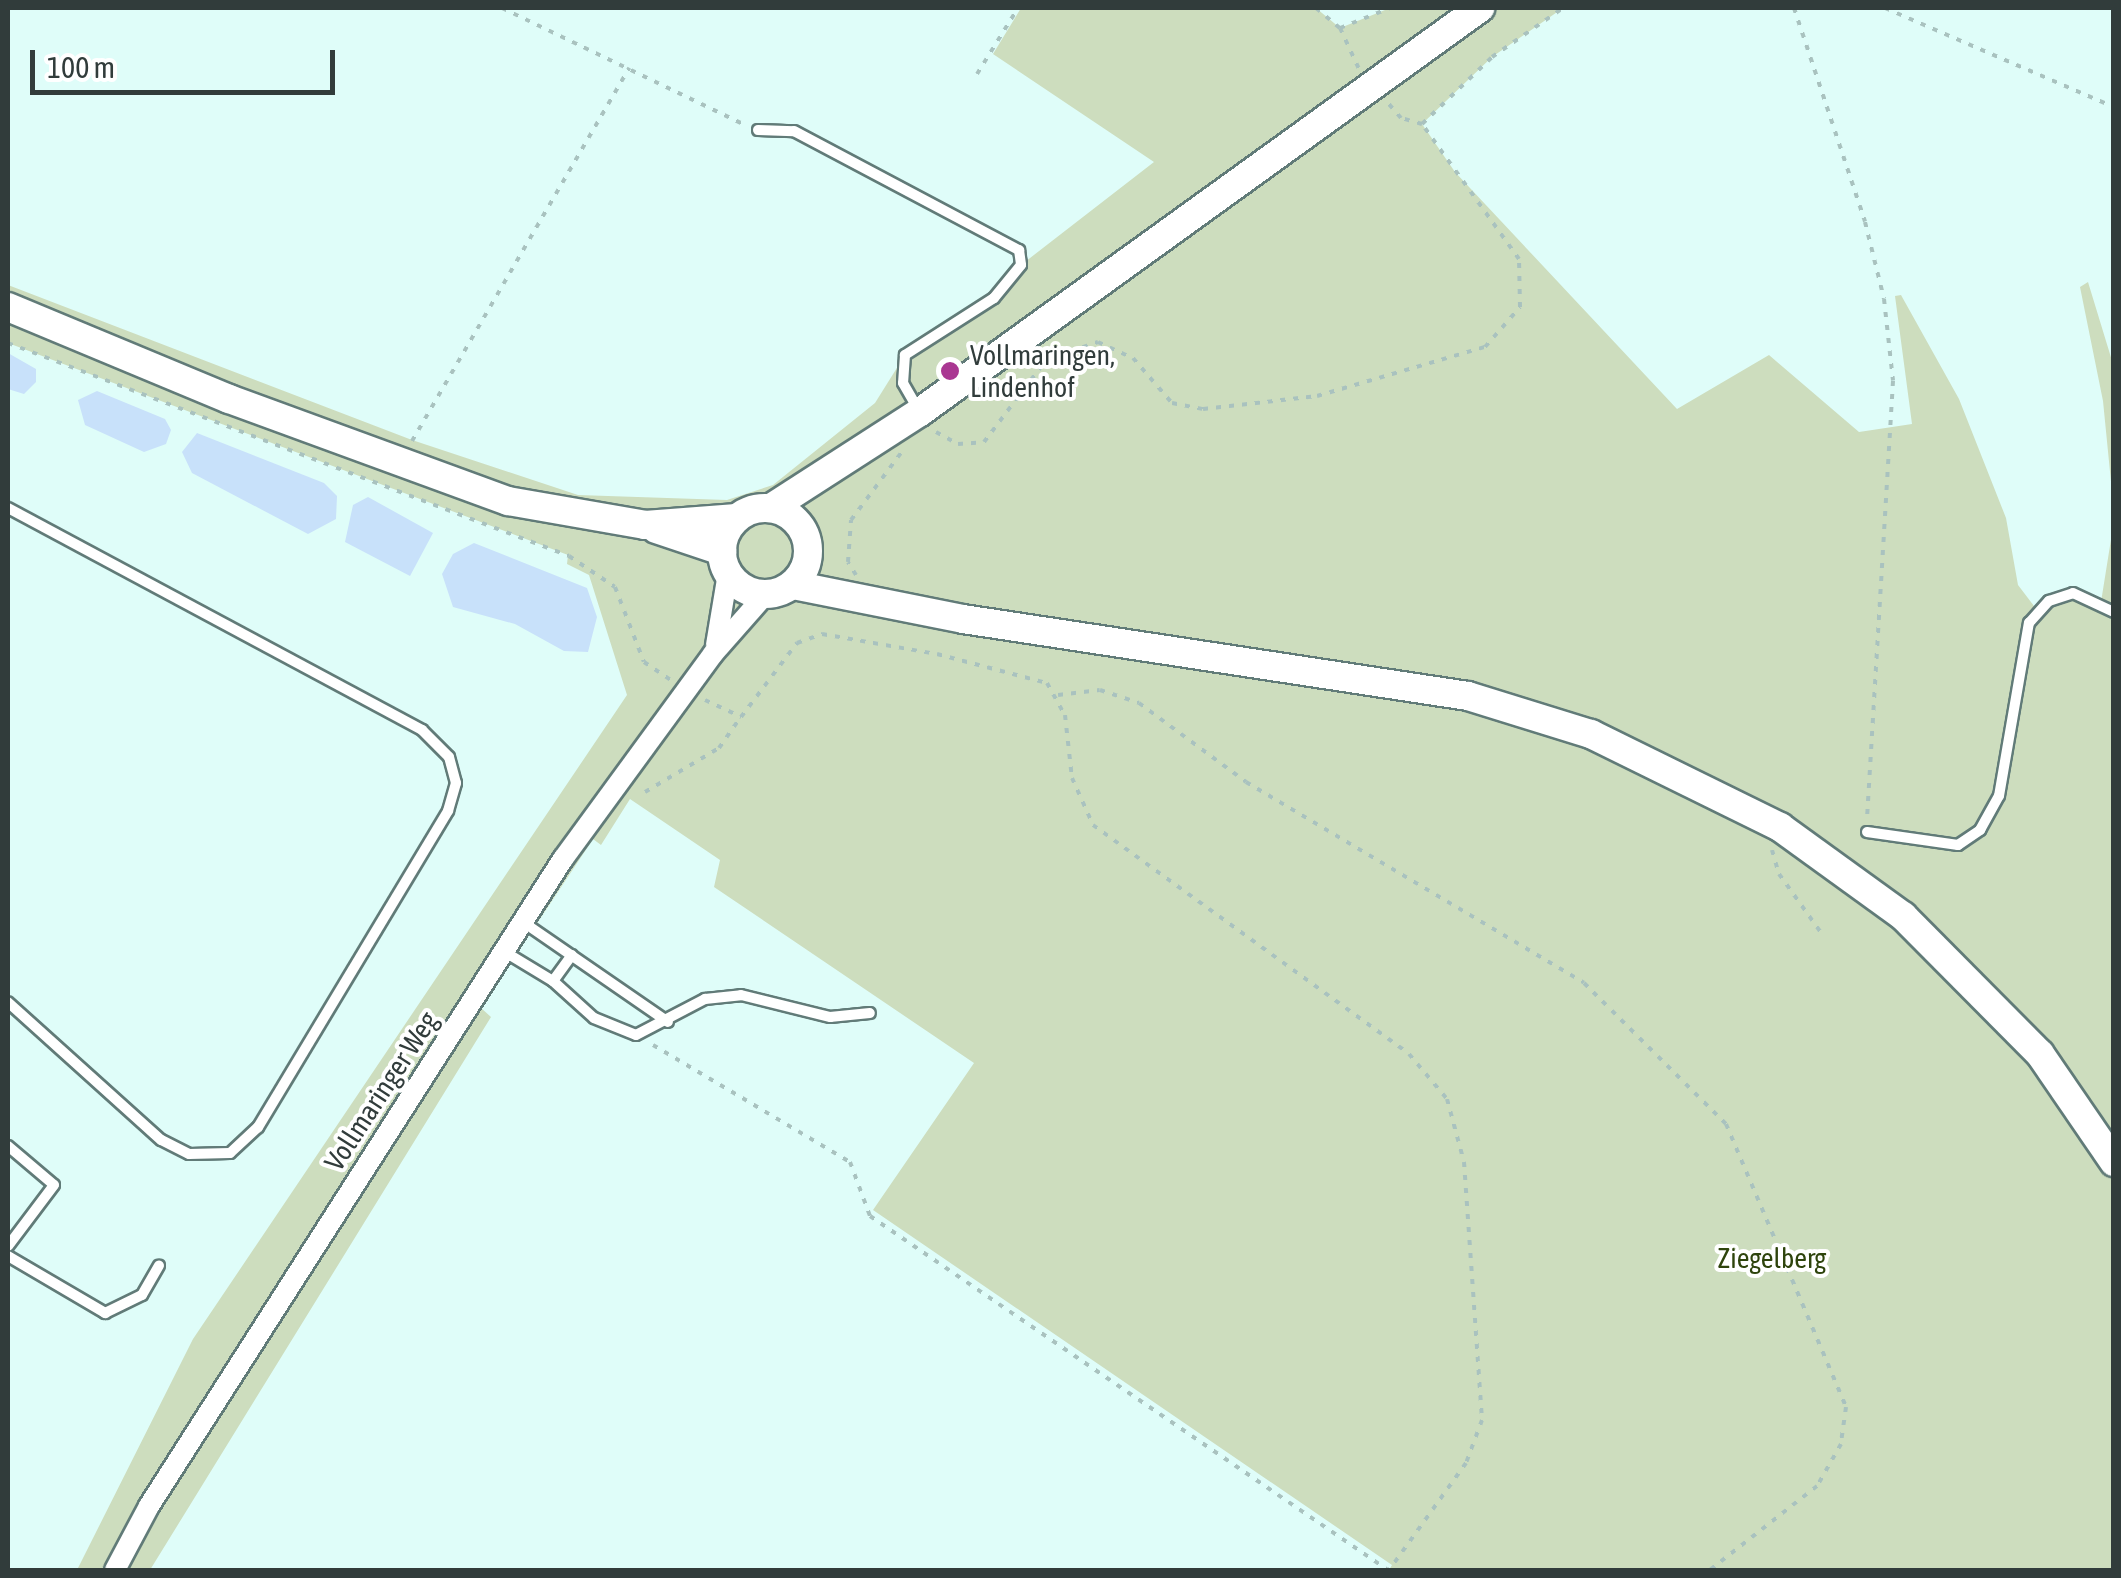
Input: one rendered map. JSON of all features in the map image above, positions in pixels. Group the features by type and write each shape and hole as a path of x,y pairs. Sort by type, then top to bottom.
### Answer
{"street":[{"path":"8,308 508,501 645,525 736,518 771,508 920,412 1480,8"},
{"path":"793,585 805,544 844,460"},
{"path":"771,508 805,544 869,596"},
{"path":"725,562 736,518"},
{"path":"645,525 725,562 764,596 793,585 869,596 963,619 1468,696 1591,734 1698,782 1780,827 1932,942 2040,1054 2114,1162"},
{"name":"Vollmaringer Weg","path":"713,654 725,618 725,562"},
{"name":"Vollmaringer Weg","path":"114,1570 149,1506 523,922 687,689 764,596"}],"lane":[{"path":"758,130 794,130 1019,250 1021,264 994,298 905,355 903,382 920,412"},
{"path":"8,508 422,730 449,757 456,783 448,811 258,1127 230,1153 188,1154 161,1140 8,1002"},
{"path":"1867,832 1958,845 1980,830 2000,796 2030,623 2049,601 2073,593 2114,612"},
{"path":"523,922 668,1022"},
{"path":"504,951 553,981 594,1018 636,1034 668,1022 705,1000 742,995 830,1017 870,1013"},
{"path":"553,981 572,956"},
{"path":"8,1146 54,1185 8,1246"},
{"path":"8,1256 105,1312 142,1296 159,1265"}],"path":[{"path":"502,8 758,130"},
{"path":"977,74 1018,8"},
{"path":"920,412 945,438 984,442 1046,360 1098,342 1134,358 1152,387 1172,403 1203,409 1317,396 1485,348 1520,307 1518,258 1422,124 1401,118 1372,85 1340,28 1316,8"},
{"path":"1340,28 1390,8"},
{"path":"1422,124 1492,57 1563,8"},
{"path":"1794,8 1865,222 1884,299 1892,381 1867,832"},
{"path":"1885,8 2114,107"},
{"path":"399,462 629,68"},
{"path":"8,342 569,556 615,587 644,662 741,717"},
{"path":"869,596 848,562 851,520 907,446"},
{"path":"645,792 719,748 797,644 822,634 1032,676 1058,695 1100,690 1139,703 1196,748 1584,983 1726,1124 1846,1407 1842,1444 1817,1486 1710,1570"},
{"path":"636,1034 850,1162 870,1216 1389,1570 1466,1464 1482,1420 1464,1162 1447,1099 1409,1054 1093,825 1072,778 1058,695"},
{"path":"1779,874 1822,934"}],"green space":[{"name":"Ziegelberg","path":"1021,8 1316,8 1340,28 1390,8 1563,8 1492,57 1422,124 1455,172 1677,409 1769,355 1859,432 1912,424 1895,296 1901,295 1959,399 2006,518 2018,585 2037,610 2060,595 2101,602 2113,527 2113,1570 1389,1570 1392,1565 873,1210 974,1063 714,887 720,860 630,799 601,845 593,839 481,1008 491,1017 150,1570 77,1570 193,1339 627,695 589,575 567,564 568,555 8,343 8,285 412,440 578,495 727,500 773,485 875,403 905,355 994,298 1021,265 1154,162 993,54"},
{"path":"2088,282 2113,364 2113,502 2103,401 2080,287"}],"water":[{"path":"8,353 36,369 36,382 24,394 8,389"},
{"path":"97,391 165,419 171,430 166,444 144,452 85,425 78,400"},
{"path":"197,433 324,483 337,496 336,519 308,534 192,473 182,452"},
{"path":"368,497 433,533 410,576 345,542 353,505"},
{"path":"474,543 587,588 597,617 588,652 564,651 515,624 453,607 442,574 453,554"}],"place":[{"name":"Vollmaringen, Lindenhof","path":"950,371"}]}
